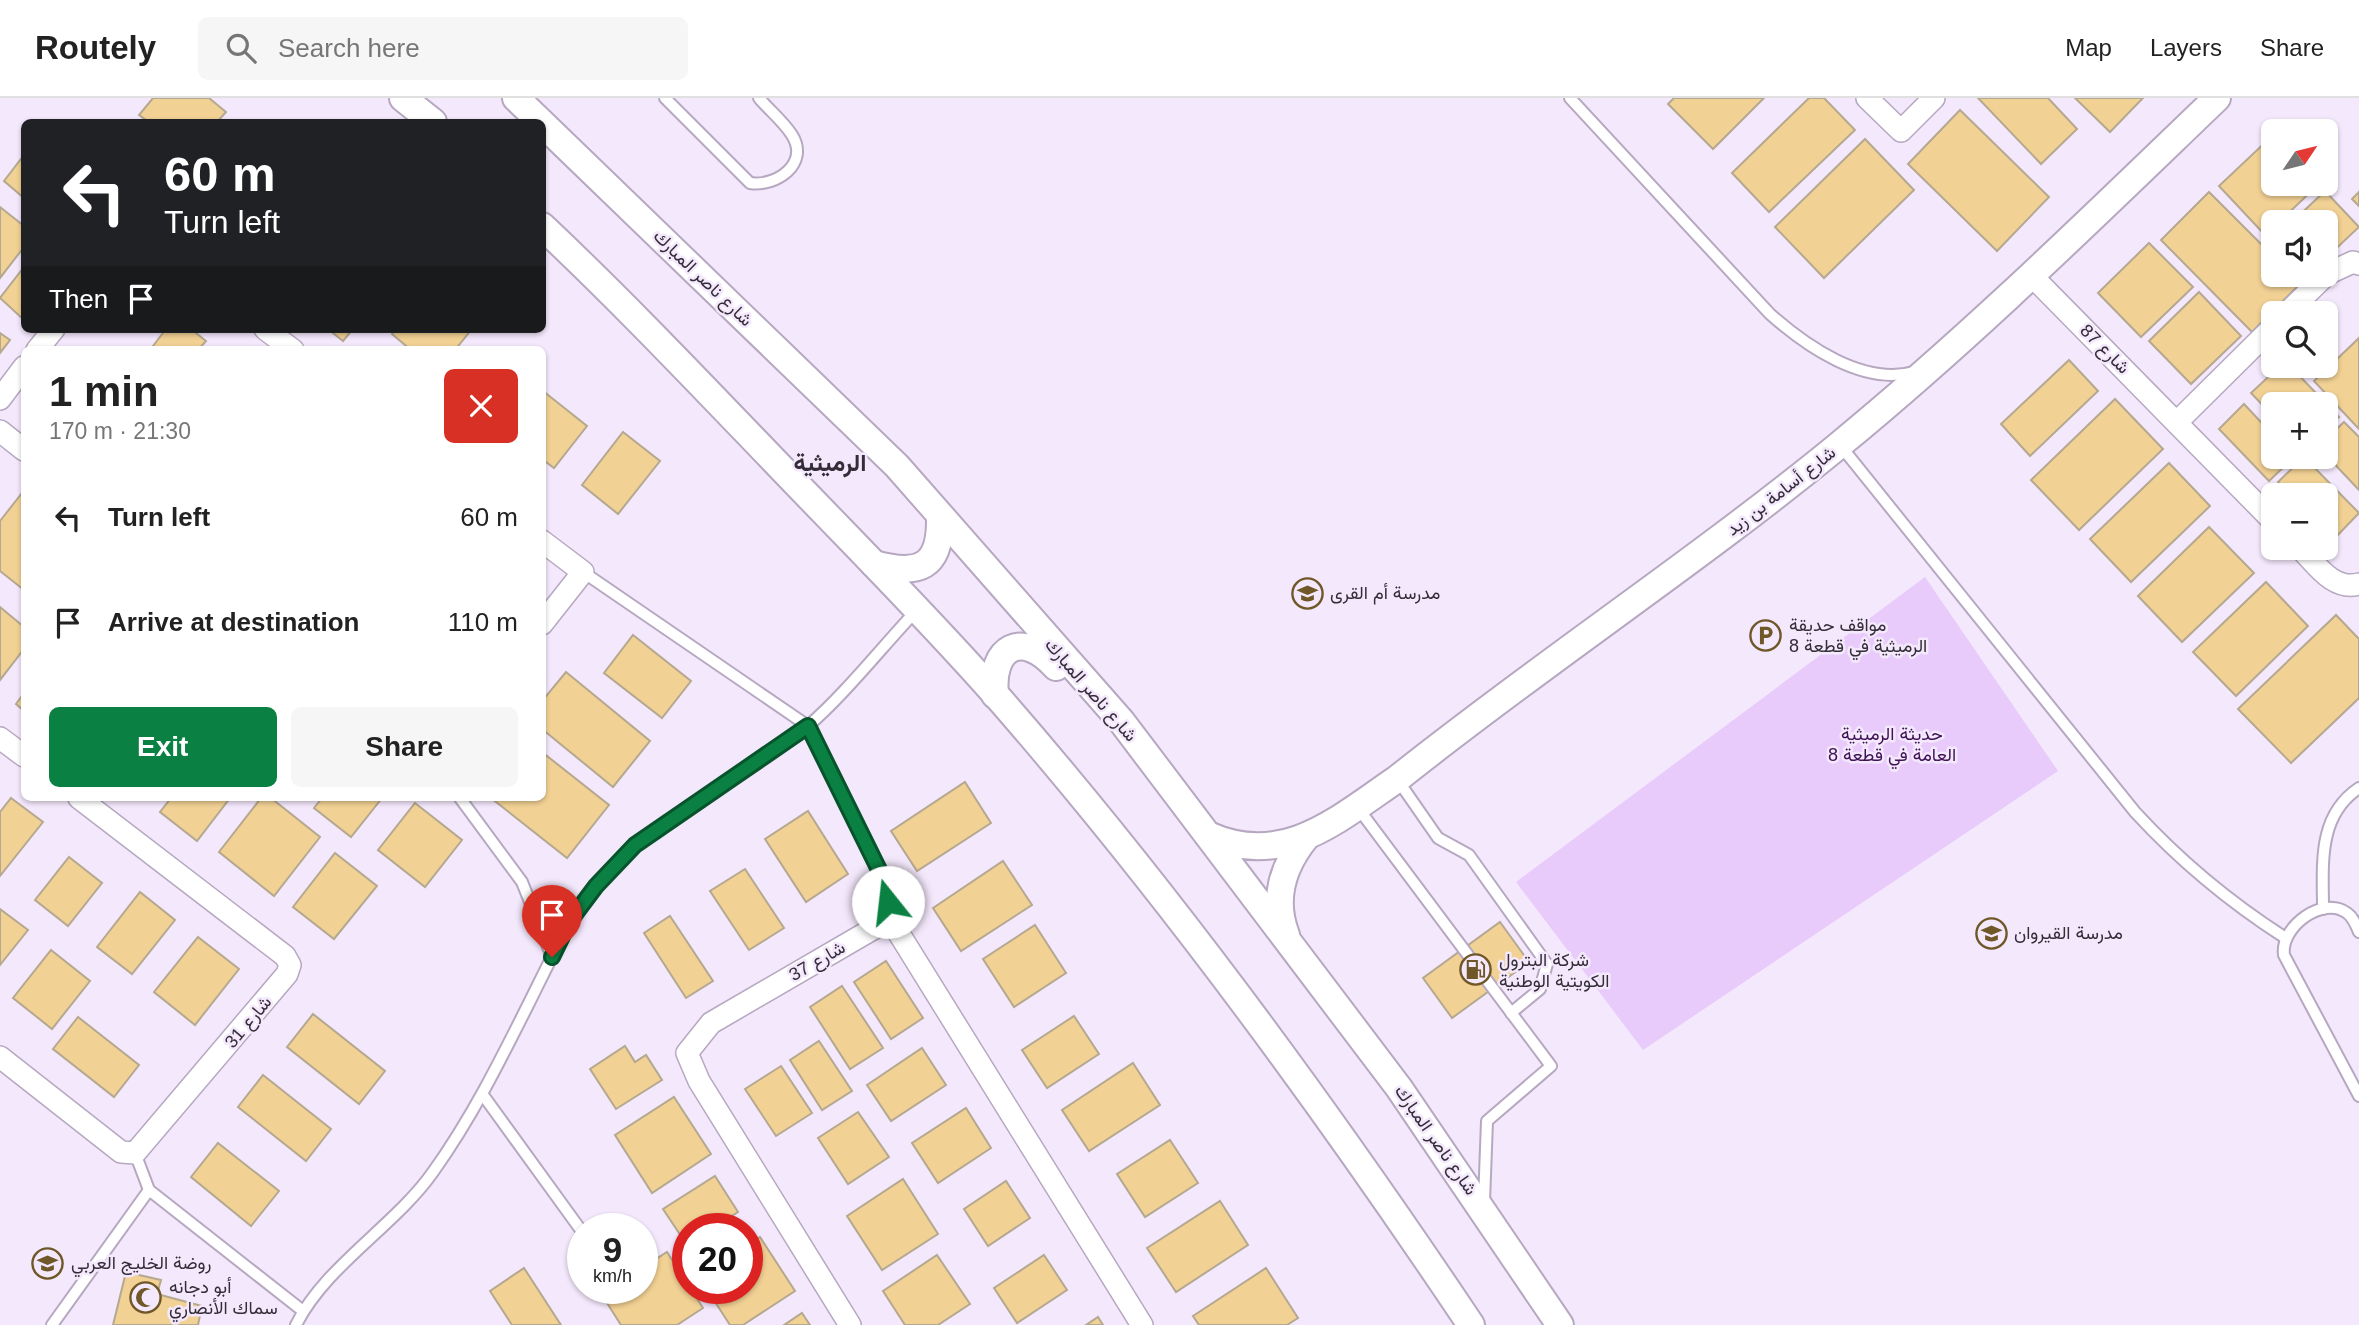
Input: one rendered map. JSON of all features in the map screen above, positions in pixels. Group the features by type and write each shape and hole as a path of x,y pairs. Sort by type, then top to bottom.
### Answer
{"street":[{"path":"403,98 429,119"},
{"path":"1867,98 1900,131 1934,98"},
{"name":"شارع أسامة بن زيد","path":"1208,835 1235,845 1265,848 1307,836 1357,807 1397,779 1733,529 1840,445 2033,277 2214,99"},
{"name":"شارع ناصر المبارك","path":"522,101 540,119"},
{"name":"شارع ناصر المبارك","path":"546,124 897,466 1122,722 1399,1088 1560,1325"},
{"path":"546,230 615,295 874,564 995,695 1143,873 1264,1030 1386,1197 1471,1325"},
{"path":"2299,301 2327,274 2353,262 2359,264"},
{"name":"شارع 87","path":"2033,277 2261,509"},
{"path":"270,333 288,346"},
{"path":"2177,422 2261,339"},
{"path":"0,399 21,371"},
{"path":"0,431 21,448"},
{"path":"874,564 898,570 912,570 925,564 938,548 940,517"},
{"path":"546,544 583,572 546,619"},
{"path":"2312,560 2334,583 2349,587 2359,584"},
{"path":"995,695 993,675 1000,658 1016,646 1028,645 1043,653 1100,716 1122,722"},
{"path":"0,738 21,754"},
{"name":"شارع 31","path":"83,801 285,956 290,965 287,974 135,1153"},
{"name":"شارع أسامة بن زيد","path":"1289,942 1280,911 1280,894 1289,863 1307,836"},
{"path":"890,919 1142,1325"},
{"name":"شارع 37","path":"850,1325 699,1081 687,1053 711,1023 890,919"},
{"path":"0,1057 121,1152 135,1153"}],"lane":[{"path":"665,98 750,183 764,185 788,173 796,161 796,147 793,136 758,98"},
{"path":"1570,98 1789,331 1828,356 1876,372 1905,374 1929,367"},
{"path":"1840,445 2144,822 2189,868 2284,937"},
{"path":"583,572 808,726 887,886 890,919"},
{"path":"296,1325 303,1311 431,1175 483,1095 569,922 596,886 635,845 808,726 916,611"},
{"path":"1397,779 1438,838 1469,855 1547,964 1541,989 1511,1013"},
{"path":"2323,909 2326,832 2341,804 2359,788"},
{"path":"462,801 522,882 552,957"},
{"path":"1357,807 1551,1066 1487,1121 1483,1208"},
{"path":"2359,932 2346,912 2323,909 2294,924 2284,937 2284,955 2359,1096"},
{"path":"483,1095 569,1213"},
{"path":"135,1153 149,1190 303,1311"},
{"path":"52,1325 149,1190"}],"green space":[{"name":"حديثة الرميثية العامة في قطعة 8","path":"1925,577 2058,771 1643,1050 1516,882"}],"building":[{"path":"153,98 209,98 226,112 220,119 145,119 139,115"},
{"path":"1674,98 1764,98 1713,149 1668,104"},
{"path":"1809,98 1824,98 1855,130 1769,212 1732,173"},
{"path":"1978,98 2048,98 2077,129 2041,164"},
{"path":"2075,98 2143,98 2110,132"},
{"path":"1960,110 2049,197 1997,251 1908,164"},
{"path":"1865,139 1914,190 1824,278 1775,227"},
{"path":"2261,146 2261,196 2306,196 2292,210 2261,210 2261,231 2219,186"},
{"path":"21,159 21,195 4,181"},
{"path":"2209,192 2261,244 2261,287 2297,287 2283,301 2261,301 2261,323 2252,332 2161,240"},
{"path":"2359,192 2359,206 2352,199"},
{"path":"2320,196 2330,196 2359,227 2338,247 2338,210 2305,210"},
{"path":"0,207 21,224 21,251 0,278"},
{"path":"2149,243 2193,287 2141,337 2098,293"},
{"path":"21,271 21,317 0,298"},
{"path":"2199,292 2241,336 2191,384 2149,341"},
{"path":"0,333 10,340 0,353"},
{"path":"163,333 196,333 206,341 202,346 153,346"},
{"path":"333,333 350,333 343,341"},
{"path":"469,333 458,346 406,346 392,334"},
{"path":"2359,338 2359,429 2338,407 2338,392 2324,392 2314,381 2317,378 2338,378 2338,358"},
{"path":"2069,360 2098,391 2030,456 2001,424"},
{"path":"2267,378 2302,378 2315,392 2261,392 2261,403 2251,393"},
{"path":"546,393 587,426 554,468 546,462"},
{"path":"2115,399 2163,449 2079,530 2031,480"},
{"path":"2244,404 2261,422 2261,469 2282,469 2269,481 2219,429"},
{"path":"2344,422 2359,437 2359,490 2338,468 2338,428"},
{"path":"623,432 660,461 618,514 582,485"},
{"path":"2169,463 2210,506 2131,582 2090,539"},
{"path":"2292,469 2316,469 2330,483 2279,483"},
{"path":"2338,492 2359,513 2338,535"},
{"path":"21,494 21,588 0,571 0,521"},
{"path":"2209,527 2254,573 2182,642 2138,596"},
{"path":"2266,582 2308,626 2236,696 2193,652"},
{"path":"0,607 21,624 21,653 0,680"},
{"path":"2336,615 2359,639 2359,698 2291,763 2238,709"},
{"path":"633,635 691,681 662,718 604,673"},
{"path":"566,672 650,741 613,787 546,732 546,696"},
{"path":"546,755 609,805 567,858 495,801 546,801"},
{"path":"965,782 991,823 917,871 891,831"},
{"path":"11,798 43,822 0,876 0,812"},
{"path":"169,801 228,801 197,841 160,812"},
{"path":"259,801 275,801 320,837 274,896 219,852"},
{"path":"320,801 380,801 351,837 314,808"},
{"path":"415,803 462,840 425,887 378,850"},
{"path":"808,811 848,874 806,902 765,839"},
{"path":"335,853 377,886 334,939 293,907"},
{"path":"69,857 102,883 68,926 35,900"},
{"path":"1003,861 1032,905 961,951 933,908"},
{"path":"745,869 784,928 749,950 710,891"},
{"path":"140,892 175,920 132,974 97,947"},
{"path":"0,909 28,930 0,965"},
{"path":"670,916 713,981 686,998 644,933"},
{"name":"شركة البترول الكويتية الوطنية","path":"1500,922 1529,962 1452,1018 1423,978"},
{"path":"1035,925 1066,973 1014,1007 983,959"},
{"path":"198,937 239,969 195,1025 154,992"},
{"path":"51,950 90,981 52,1029 13,998"},
{"path":"886,961 923,1018 891,1039 854,982"},
{"path":"842,986 883,1048 850,1069 810,1007"},
{"path":"313,1014 385,1071 359,1104 287,1047"},
{"path":"1074,1016 1099,1054 1047,1088 1022,1050"},
{"path":"78,1017 139,1065 114,1097 53,1049"},
{"path":"819,1041 852,1091 822,1110 790,1060"},
{"path":"625,1046 635,1062 646,1055 662,1080 616,1109 590,1069"},
{"path":"922,1048 946,1085 891,1121 867,1085"},
{"path":"1133,1063 1160,1105 1089,1151 1062,1110"},
{"path":"781,1066 812,1113 776,1136 745,1089"},
{"path":"263,1075 331,1129 306,1161 238,1107"},
{"path":"674,1097 711,1154 652,1193 615,1135"},
{"path":"966,1108 991,1148 938,1183 912,1143"},
{"path":"858,1112 889,1157 848,1184 818,1138"},
{"path":"1170,1140 1198,1183 1145,1217 1117,1174"},
{"path":"218,1143 279,1191 251,1226 191,1177"},
{"path":"715,1176 738,1212 672,1213 672,1222 663,1209"},
{"path":"903,1179 938,1234 882,1270 847,1216"},
{"path":"1006,1181 1030,1218 988,1246 964,1209"},
{"path":"1220,1201 1248,1245 1176,1292 1147,1248"},
{"path":"763,1242 795,1291 743,1325 730,1325 716,1304 763,1304"},
{"path":"667,1252 672,1260 672,1304 700,1304 703,1308 677,1325 621,1325 608,1304 658,1304 658,1258"},
{"path":"937,1255 970,1304 938,1325 905,1325 883,1291"},
{"path":"1044,1255 1067,1290 1017,1323 994,1288"},
{"path":"524,1268 561,1325 512,1325 490,1291"},
{"path":"1266,1268 1298,1318 1287,1325 1199,1325 1193,1316"},
{"name":"أبو دجانه سماك الأنصاري","path":"126,1272 161,1280 157,1294 202,1306 198,1325 113,1325"},
{"path":"802,1313 810,1325 784,1325"},
{"path":"1098,1317 1103,1325 1086,1325"}],"place":[{"name":"مدرسة أم القرى","path":"1307,593"},
{"name":"مواقف حديقة الرميثية في قطعة 8","path":"1766,635"},
{"name":"مدرسة القيروان","path":"1991,933"},
{"name":"شركة البترول الكويتية الوطنية","path":"1476,970"},
{"name":"روضة الخليج العربي","path":"48,1263"},
{"name":"أبو دجانه سماك الأنصاري","path":"146,1297"}],"district":[{"name":"الرميثية","path":"830,462"}],"route":[{"path":"552,957 569,922 596,886 635,845 808,726 887,886 888,902"}]}
